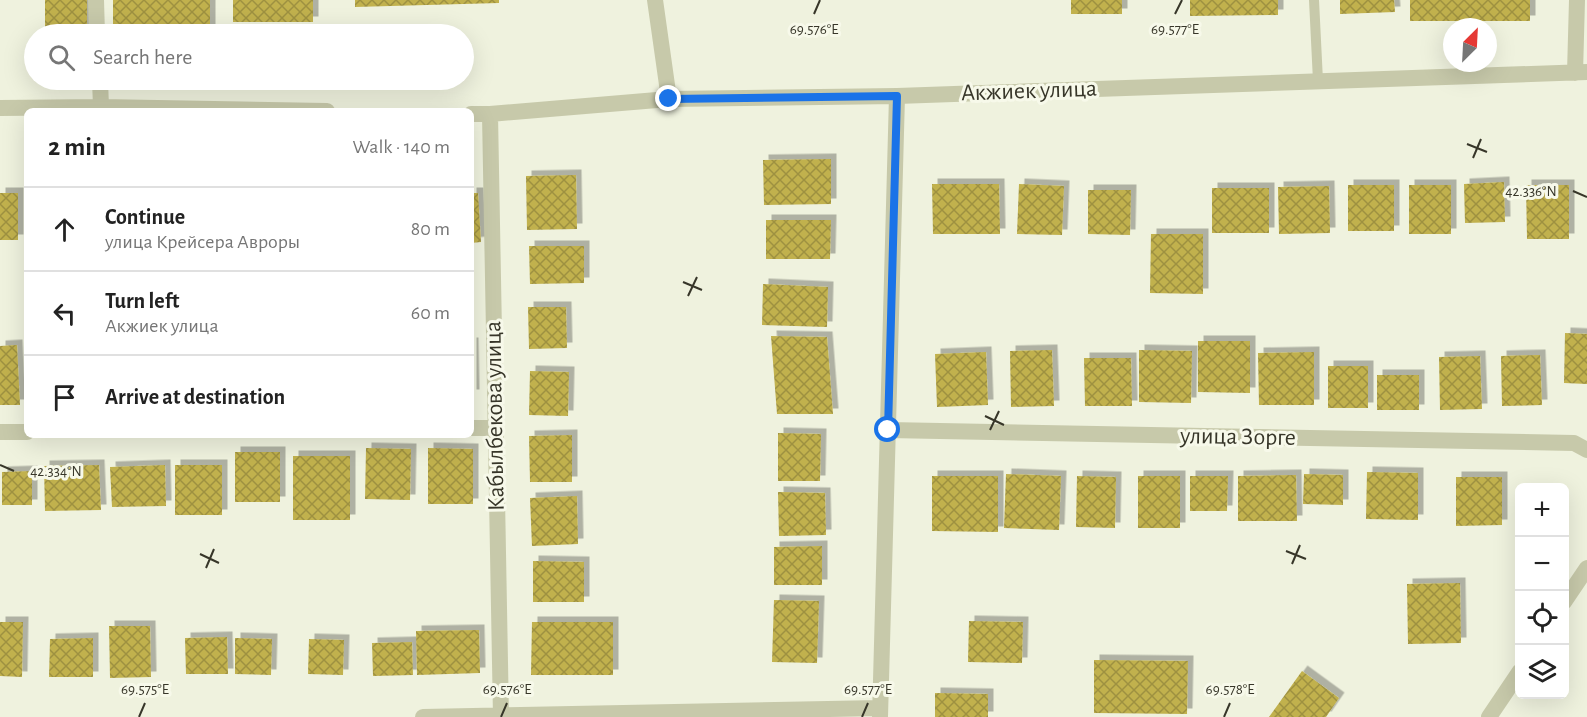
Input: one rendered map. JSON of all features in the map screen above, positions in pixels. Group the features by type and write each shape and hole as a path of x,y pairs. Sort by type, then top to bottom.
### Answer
{"street":[{"path":"96,0 97,24"},
{"path":"655,0 669,99"},
{"path":"1577,0 1581,72"},
{"name":"Акжиек улица","path":"474,114 669,99 897,96 1581,72"},
{"path":"100,90 101,107"},
{"path":"423,717 880,713 897,96"},
{"path":"0,108 158,108"},
{"name":"Кабылбекова улица","path":"490,114 501,716"},
{"path":"474,428 495,428"},
{"name":"улица Зорге","path":"888,430 1574,443 1587,450"},
{"path":"0,432 24,432"},
{"path":"1569,595 1587,568"},
{"path":"1490,717 1515,679"}],"lane":[{"path":"1314,0 1318,81"}],"building":[{"path":"45,0 87,0 87,24 45,24"},
{"path":"113,0 210,0 210,24 113,24"},
{"path":"233,0 313,0 313,22 233,22"},
{"path":"355,0 499,0 499,3 355,7"},
{"path":"1071,0 1122,0 1122,14 1071,14"},
{"path":"1190,0 1278,0 1278,15 1190,16"},
{"path":"1340,0 1394,0 1395,12 1340,14"},
{"path":"1410,0 1530,0 1530,21 1497,21 1497,18 1443,18 1443,21 1410,21"},
{"path":"831,159 831,204 764,205 763,160"},
{"path":"576,175 577,229 527,230 526,176"},
{"path":"1504,182 1505,222 1465,223 1464,184"},
{"path":"932,184 999,184 1000,234 933,234"},
{"path":"1019,184 1064,186 1062,235 1017,234"},
{"path":"1348,185 1394,185 1394,231 1348,231"},
{"path":"1409,185 1451,185 1451,234 1409,234"},
{"path":"1526,185 1569,185 1569,239 1527,239"},
{"path":"1329,186 1330,233 1279,234 1278,187"},
{"path":"1212,188 1269,188 1269,233 1212,233"},
{"path":"1088,190 1131,190 1130,235 1088,234"},
{"path":"0,193 18,193 18,240 0,240"},
{"path":"474,193 478,193 481,242 474,243"},
{"path":"766,220 831,220 830,259 766,259"},
{"path":"1151,234 1203,234 1203,294 1150,293"},
{"path":"529,246 584,246 584,283 530,284"},
{"path":"763,284 828,287 827,327 762,325"},
{"path":"528,307 566,307 567,348 529,349"},
{"path":"1565,333 1587,334 1587,384 1564,383"},
{"path":"771,336 827,337 833,414 777,414"},
{"path":"1198,341 1250,341 1250,393 1198,392"},
{"path":"17,345 20,405 0,405 0,346"},
{"path":"1052,350 1054,406 1011,407 1010,351"},
{"path":"1139,350 1192,351 1191,403 1139,402"},
{"path":"986,352 988,405 937,407 935,354"},
{"path":"1314,352 1314,405 1259,405 1258,353"},
{"path":"1540,355 1542,405 1502,406 1501,356"},
{"path":"1480,356 1482,409 1440,410 1439,357"},
{"path":"1084,358 1131,358 1132,406 1085,406"},
{"path":"1328,366 1368,366 1368,408 1328,408"},
{"path":"530,371 569,372 568,416 529,415"},
{"path":"1377,375 1419,375 1419,410 1377,410"},
{"path":"778,433 821,434 820,481 778,481"},
{"path":"572,435 572,482 530,482 529,436"},
{"path":"366,448 411,449 410,500 365,499"},
{"path":"428,448 473,449 473,504 428,504"},
{"path":"235,452 280,452 280,502 235,502"},
{"path":"293,456 350,456 350,520 293,520"},
{"path":"99,465 101,510 45,511 44,466"},
{"path":"165,465 166,506 112,507 110,467"},
{"path":"175,465 222,465 222,515 175,515"},
{"path":"32,471 32,505 2,505 2,472"},
{"path":"1367,472 1418,473 1418,520 1366,519"},
{"path":"1006,474 1061,476 1059,530 1004,528"},
{"path":"1304,474 1343,475 1343,505 1303,504"},
{"path":"1296,475 1297,521 1238,521 1238,476"},
{"path":"932,476 998,476 998,532 932,531"},
{"path":"1077,476 1116,477 1115,528 1076,527"},
{"path":"1138,476 1180,476 1180,528 1138,528"},
{"path":"1190,476 1228,476 1227,511 1190,511"},
{"path":"1456,477 1502,477 1502,525 1456,526"},
{"path":"778,492 825,493 826,535 779,536"},
{"path":"577,496 578,544 532,546 530,498"},
{"path":"822,546 822,585 774,585 774,547"},
{"path":"533,561 584,562 584,602 533,602"},
{"path":"1460,583 1461,643 1408,644 1407,584"},
{"path":"774,600 819,601 817,663 772,662"},
{"path":"969,621 1023,622 1022,663 968,662"},
{"path":"0,622 23,622 22,677 0,676"},
{"path":"532,622 613,622 613,675 531,675"},
{"path":"109,626 150,626 151,677 110,678"},
{"path":"479,630 480,673 417,675 416,631"},
{"path":"227,637 228,674 186,674 185,638"},
{"path":"93,638 93,677 49,677 50,639"},
{"path":"235,638 272,639 271,675 235,674"},
{"path":"309,639 344,640 343,675 308,674"},
{"path":"412,642 413,675 373,676 372,643"},
{"path":"1094,660 1188,661 1187,714 1094,713"},
{"path":"1302,671 1339,698 1326,717 1269,717"},
{"path":"935,693 988,694 988,717 935,717"}],"route":[{"path":"669,99 897,96 888,430"}]}
